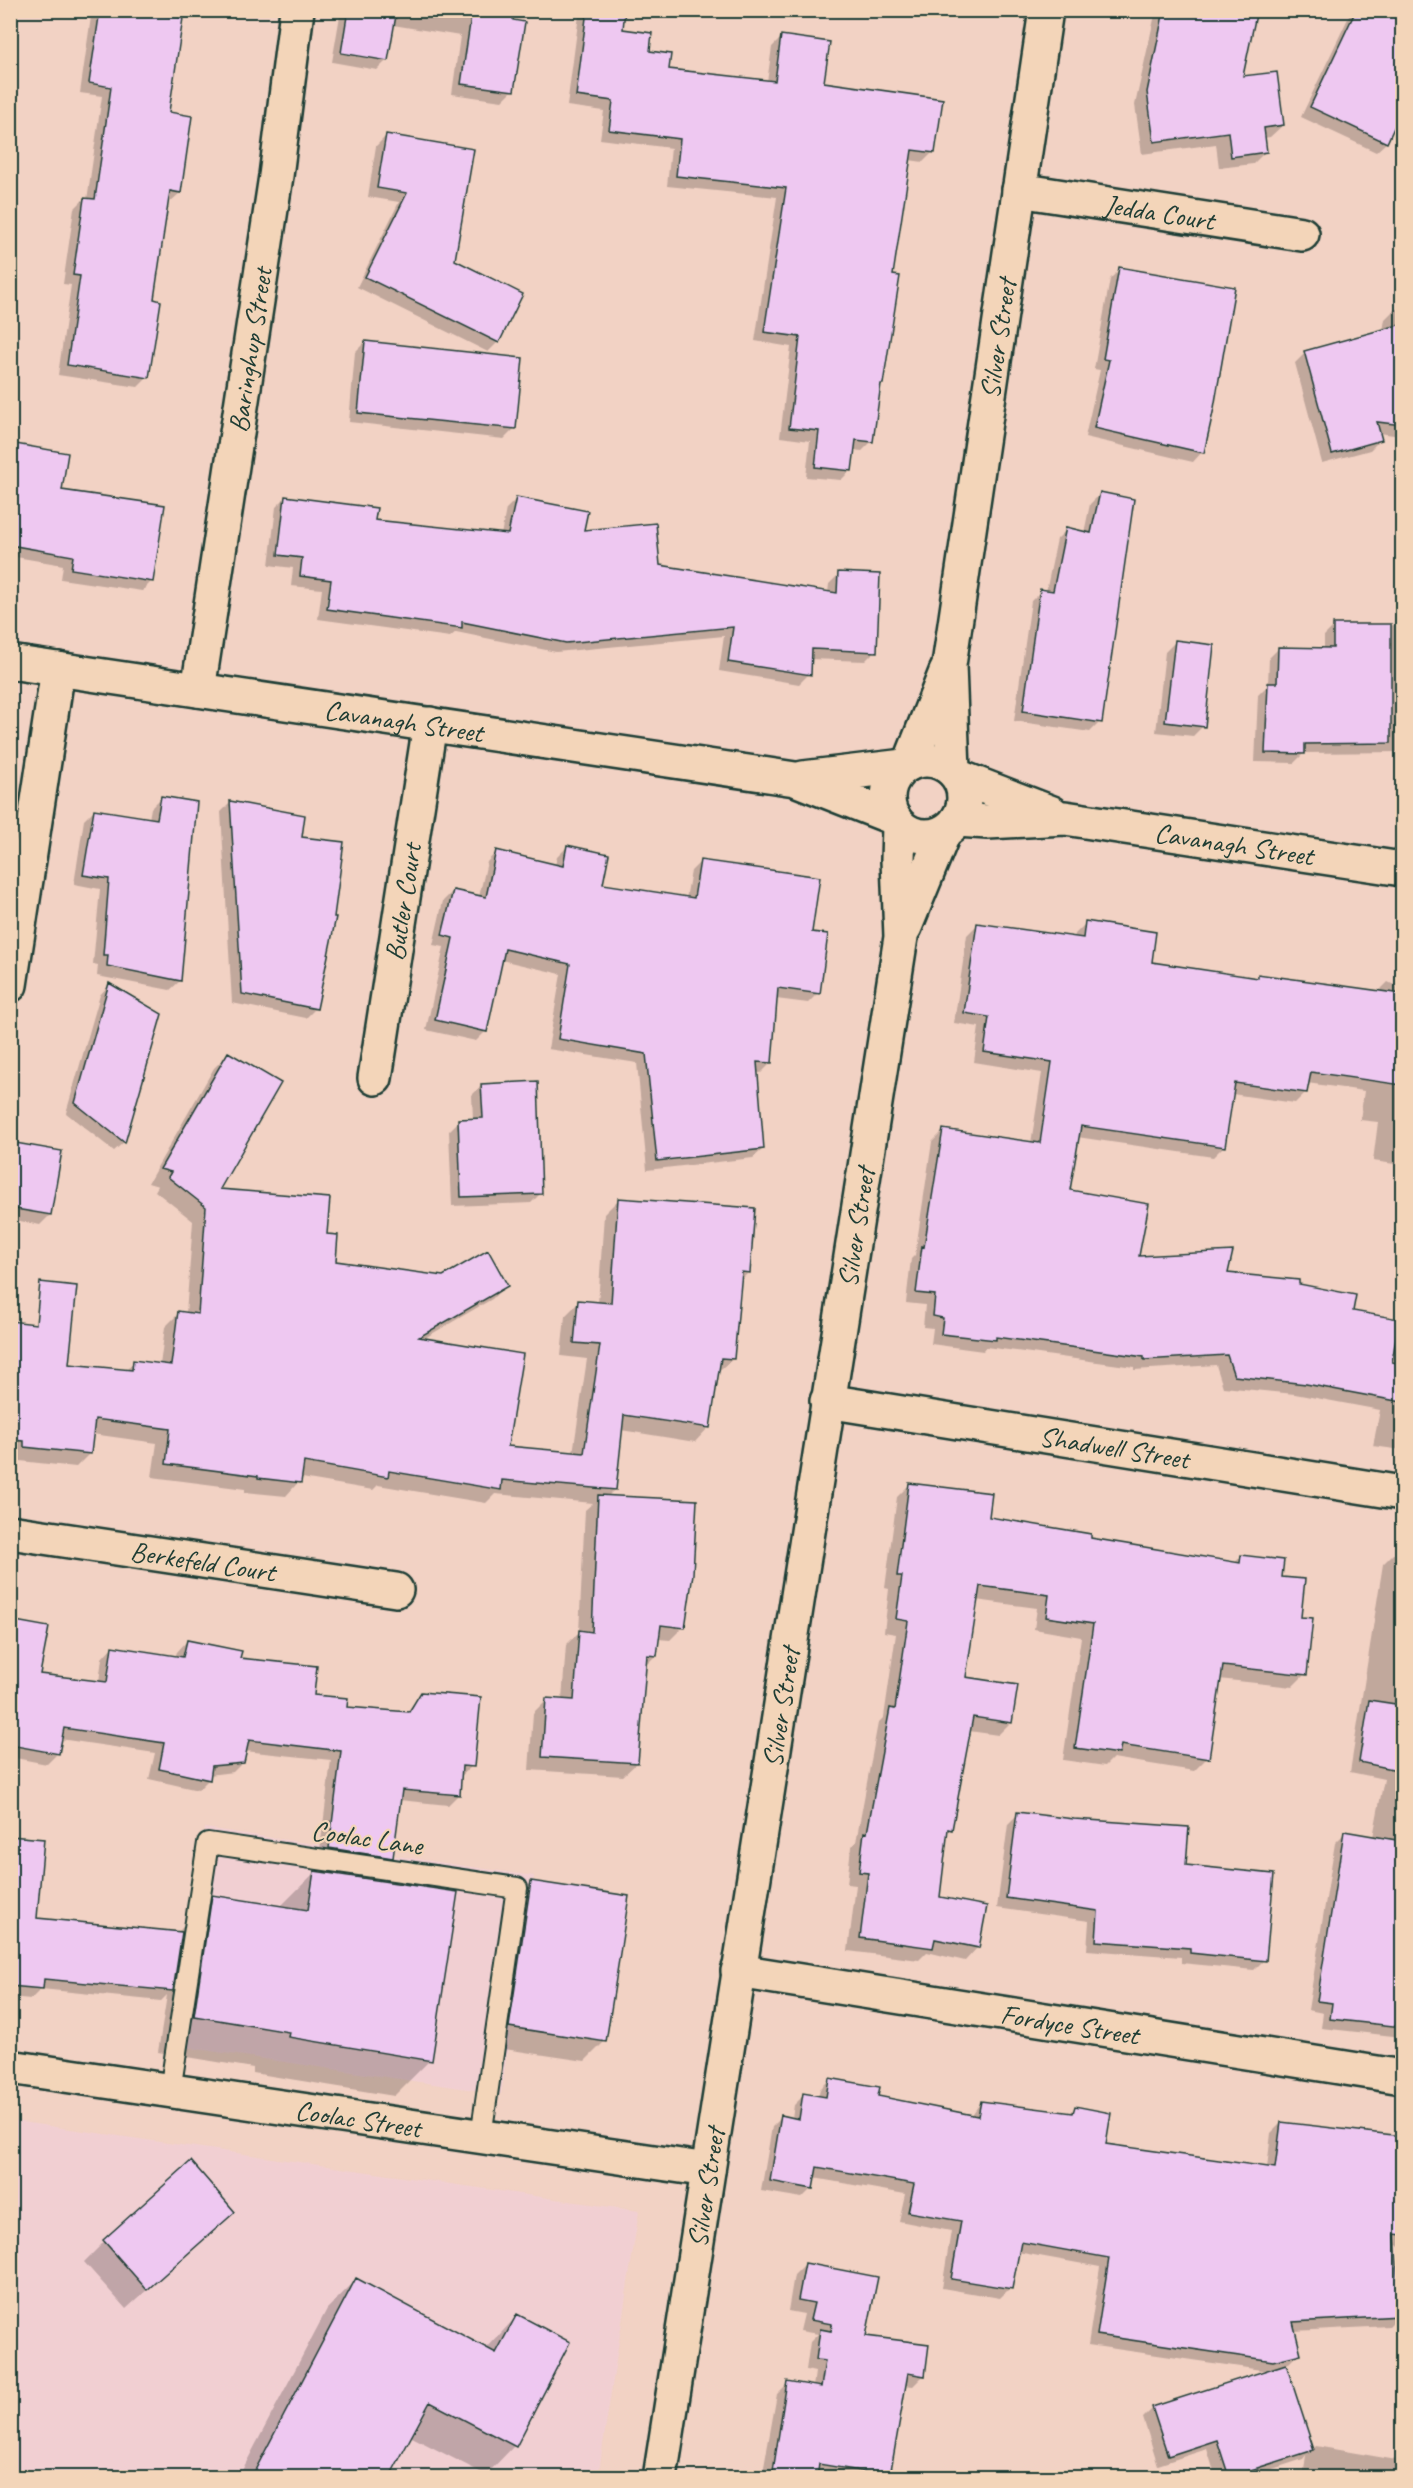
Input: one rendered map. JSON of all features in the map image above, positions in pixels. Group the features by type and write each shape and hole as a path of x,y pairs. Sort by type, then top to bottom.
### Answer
{"street":[{"name":"Baringhup Street","path":"198,690 276,176 297,10"},
{"name":"Silver Street","path":"956,774 949,664 1019,190 1041,11"},
{"name":"Jedda Court","path":"1019,190 1302,234"},
{"name":"Cavanagh Street","path":"10,662 795,779 896,822"},
{"name":"Silver Street","path":"907,765 949,664"},
{"path":"10,985 58,669"},
{"name":"Butler Court","path":"375,1078 430,724"},
{"path":"933,760 944,764 956,774 965,799 963,810 951,826 933,836 909,833 896,822 887,796 896,775 907,765 933,760"},
{"name":"Cavanagh Street","path":"795,779 907,765"},
{"name":"Cavanagh Street","path":"956,774 1065,818"},
{"name":"Cavanagh Street","path":"951,826 1065,818 1402,868"},
{"name":"Silver Street","path":"660,2478 901,937 896,822"},
{"name":"Silver Street","path":"901,937 951,826"},
{"name":"Shadwell Street","path":"827,1401 1402,1493"},
{"name":"Berkefeld Court","path":"10,1532 396,1590"},
{"name":"Fordyce Street","path":"738,1971 1402,2077"},
{"name":"Coolac Street","path":"10,2067 708,2170"}],"lane":[{"name":"Coolac Lane","path":"170,2091 208,1843 517,1888 481,2136"}],"shaded area":[{"path":"205,1828 534,1876 501,2094 170,2045"},
{"path":"14,2121 639,2211 598,2477 11,2478 10,2142"}],"building":[{"path":"100,10 129,10 183,18 169,112 192,116 181,193 170,191 154,299 161,301 149,378 67,365 80,276 73,275 84,198 95,199 111,87 89,83"},
{"path":"348,10 397,10 388,61 341,53"},
{"path":"472,10 514,10 513,20 525,22 514,91 461,84"},
{"path":"587,10 625,10 623,29 652,33 650,51 671,54 669,69 775,81 781,35 830,42 824,82 943,99 935,153 912,150 893,275 900,276 873,442 856,440 852,471 815,467 819,431 789,428 800,337 764,332 786,188 676,176 680,139 609,130 613,101 576,96"},
{"path":"1164,10 1257,10 1243,76 1277,72 1284,125 1264,128 1267,152 1231,157 1228,132 1154,142 1147,92"},
{"path":"1356,10 1402,10 1402,110 1387,143 1310,107"},
{"path":"386,134 474,149 455,260 523,294 499,343 365,277 407,193 377,188"},
{"path":"1119,267 1235,287 1204,453 1094,428 1109,360 1103,359"},
{"path":"1402,324 1402,425 1377,422 1382,440 1332,454 1304,351"},
{"path":"365,341 523,358 516,429 358,413"},
{"path":"10,443 68,453 62,490 165,505 153,582 71,569 73,556 10,545"},
{"path":"1100,492 1134,499 1102,723 1023,711 1040,589 1053,591 1066,527 1091,533"},
{"path":"285,496 377,508 375,520 508,534 516,497 588,511 584,530 656,523 660,565 837,593 838,572 880,574 877,652 812,649 811,675 728,662 733,627 566,643 462,622 462,628 327,609 331,580 300,576 302,558 278,555"},
{"path":"1333,624 1391,624 1391,743 1305,744 1305,754 1265,753 1268,683 1277,683 1278,647 1333,648"},
{"path":"1175,640 1214,645 1205,727 1165,722"},
{"path":"161,796 197,802 181,981 107,966 108,955 103,955 109,879 83,875 94,809 157,819"},
{"path":"230,801 305,815 302,837 344,842 334,917 336,917 317,1009 242,994"},
{"path":"567,845 609,854 603,884 694,898 700,860 820,877 812,932 828,934 820,994 778,988 772,1063 757,1062 764,1149 657,1161 646,1054 558,1039 570,964 505,949 487,1032 435,1020 453,938 442,935 453,890 486,897 496,850 563,866"},
{"path":"1085,921 1156,932 1152,962 1258,978 1258,974 1402,994 1402,1085 1311,1072 1307,1093 1235,1083 1225,1147 1081,1126 1070,1190 1149,1204 1139,1256 1233,1251 1228,1273 1299,1280 1299,1284 1356,1295 1353,1311 1399,1319 1392,1362 1402,1364 1402,1402 1306,1384 1234,1376 1227,1355 1144,1360 1144,1357 996,1337 996,1340 941,1334 943,1318 933,1316 935,1295 916,1293 943,1129 1040,1143 1052,1062 984,1052 989,1017 964,1013 977,923 1083,938"},
{"path":"109,983 162,1014 125,1143 75,1103"},
{"path":"228,1052 281,1083 220,1189 330,1198 327,1234 338,1235 336,1261 443,1276 488,1250 508,1286 419,1337 523,1354 508,1446 584,1453 600,1345 574,1343 578,1300 611,1303 618,1198 755,1208 750,1273 742,1272 734,1359 721,1358 710,1428 624,1415 616,1490 502,1480 501,1490 389,1471 388,1477 304,1462 301,1483 258,1478 258,1476 166,1464 170,1429 95,1419 91,1454 24,1447 24,1441 10,1440 10,1321 36,1324 40,1282 77,1286 69,1364 132,1370 133,1360 171,1365 178,1311 198,1314 206,1207 168,1177 171,1172 160,1169"},
{"path":"538,1081 542,1194 461,1197 458,1119 483,1118 481,1084"},
{"path":"10,1142 62,1151 51,1215 10,1208"},
{"path":"909,1483 992,1493 989,1517 1091,1534 1091,1538 1240,1563 1241,1555 1284,1560 1282,1577 1305,1579 1301,1617 1313,1618 1307,1675 1223,1666 1209,1759 1121,1745 1119,1754 1075,1748 1093,1624 1046,1617 1049,1595 980,1586 966,1677 1018,1685 1012,1723 973,1717 952,1830 948,1829 940,1897 987,1906 979,1948 935,1939 933,1948 860,1938 868,1873 859,1872 864,1832 867,1833 890,1708 895,1709 908,1621 896,1619 902,1576 897,1576"},
{"path":"598,1495 697,1500 693,1574 685,1628 661,1625 657,1656 647,1655 638,1763 542,1757 546,1698 574,1700 579,1630 592,1632"},
{"path":"10,1620 49,1627 40,1674 107,1682 112,1646 183,1657 187,1640 242,1651 240,1658 317,1666 314,1695 348,1698 347,1707 409,1712 421,1692 481,1697 474,1767 462,1766 460,1795 402,1790 393,1858 329,1848 341,1751 249,1740 244,1763 212,1766 210,1780 159,1769 164,1743 64,1728 59,1754 10,1745"},
{"path":"1369,1700 1402,1705 1402,1771 1359,1762"},
{"path":"1017,1812 1074,1819 1189,1827 1186,1865 1274,1874 1266,1961 1190,1953 1190,1948 1096,1941 1098,1911 1006,1898"},
{"path":"1344,1831 1402,1841 1402,2027 1330,2019 1332,2003 1317,2001"},
{"path":"10,1836 44,1839 37,1918 182,1932 173,1991 44,1979 43,1989 10,1986"},
{"path":"314,1871 458,1892 432,2061 288,2037 289,2032 194,2016 212,1895 308,1910"},
{"path":"531,1881 629,1896 606,2042 509,2027"},
{"path":"829,2078 880,2087 878,2096 978,2116 981,2101 1073,2113 1075,2106 1111,2113 1106,2144 1275,2168 1281,2122 1402,2136 1402,2235 1395,2234 1400,2316 1293,2322 1301,2354 1273,2361 1097,2335 1109,2258 1021,2242 1012,2289 951,2279 961,2221 908,2212 914,2184 817,2167 813,2189 770,2181 781,2115 799,2119 803,2093 826,2097"},
{"path":"191,2161 235,2212 147,2290 103,2240"},
{"path":"805,2263 878,2277 866,2336 929,2344 925,2376 908,2373 890,2476 819,2464 817,2478 772,2478 787,2381 821,2387 825,2361 816,2360 820,2329 831,2331 832,2324 810,2320 814,2303 798,2300"},
{"path":"356,2278 496,2353 517,2314 570,2342 516,2447 430,2402 389,2478 251,2478"},
{"path":"1286,2364 1314,2450 1229,2477 1217,2440 1168,2456 1152,2407"}]}
